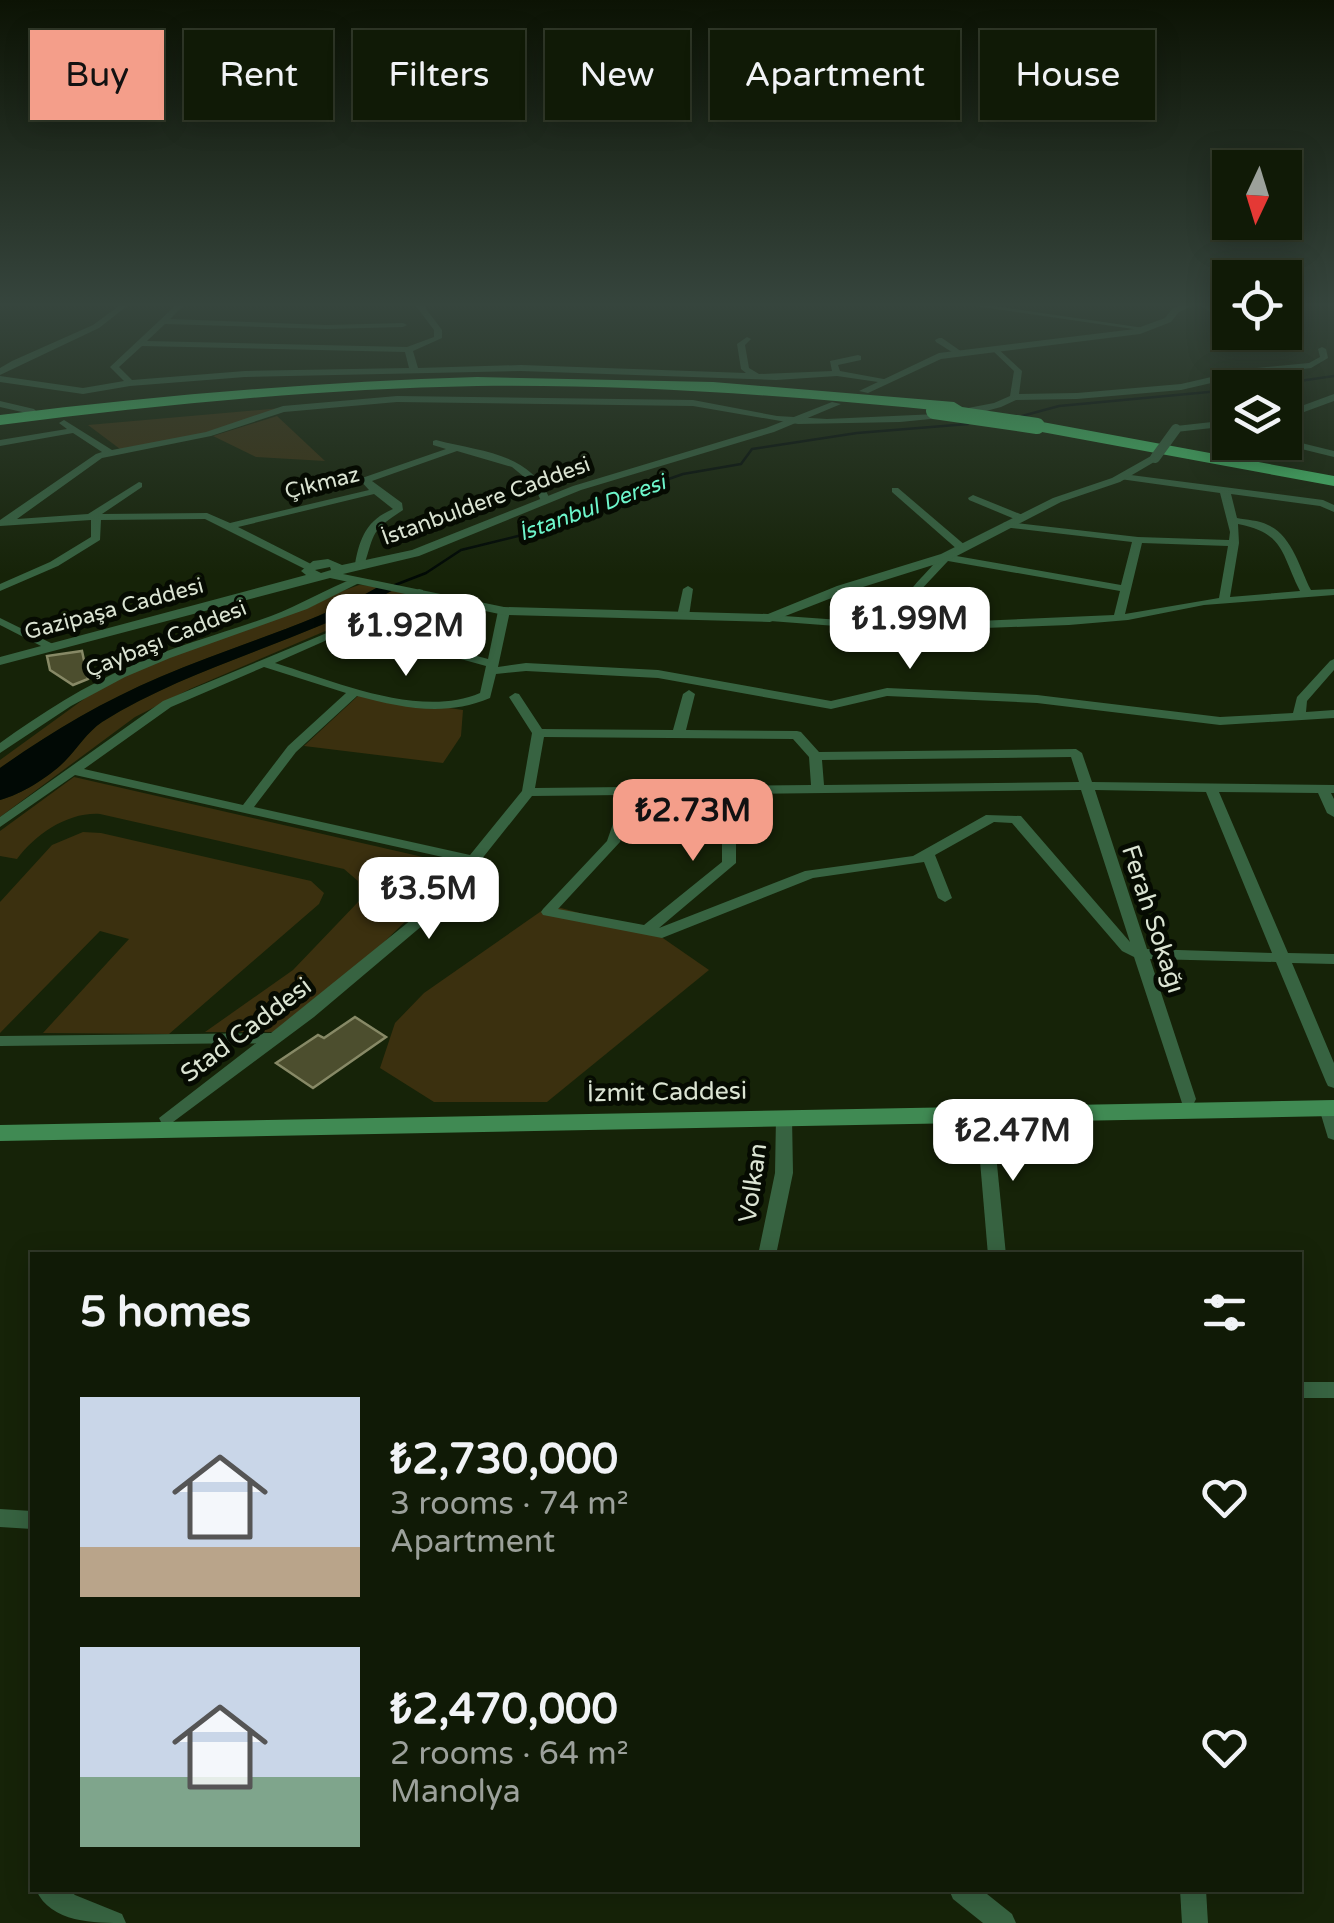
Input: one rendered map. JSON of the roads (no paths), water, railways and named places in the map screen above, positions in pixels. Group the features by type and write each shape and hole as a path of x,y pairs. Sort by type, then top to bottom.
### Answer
{"highway":[{"path":"0,423 210,396"},
{"path":"0,423 287,396"},
{"path":"764,396 1046,423 1334,481"},
{"path":"830,396 954,407 1334,473"}],"main road":[{"name":"İzmit Caddesi","path":"0,1122 1188,1099 1332,1104"},
{"name":"İzmit Caddesi","path":"0,1133 1332,1104"}],"street":[{"path":"2,524 99,456 208,434 283,410 397,400 693,403 735,407 780,419 925,417 987,410 1014,397 1080,396"},
{"path":"1302,409 1334,397"},
{"path":"0,404 31,410"},
{"name":"İstanbuldere Caddesi","path":"324,570 415,553 545,499 803,418 836,404"},
{"path":"64,423 110,453"},
{"path":"770,618 842,588 945,557 1057,500 1124,477 1155,458 1176,429 1212,425"},
{"path":"0,443 75,430"},
{"path":"436,443 514,463 534,474 545,499"},
{"path":"1302,446 1334,454"},
{"name":"Çıkmaz","path":"376,491 365,480 454,449"},
{"path":"1124,477 1323,503 1334,510"},
{"path":"94,517 139,486"},
{"path":"72,518 115,490"},
{"path":"896,490 962,548"},
{"path":"360,576 364,538 372,523 398,510 398,505 376,491"},
{"name":"Çıkmaz","path":"230,526 376,491"},
{"path":"1224,600 1234,543 1234,520 1225,491"},
{"path":"973,498 1022,518"},
{"path":"2,524 94,517 206,516 268,543 290,560 504,611 770,618 902,628 1119,617 1224,600 1334,592"},
{"path":"0,588 54,564 96,538 94,517"},
{"path":"1234,520 1273,533 1285,546 1294,574 1308,595"},
{"path":"1006,524 1138,540 1234,543"},
{"path":"1119,617 1138,540"},
{"path":"945,557 1126,588"},
{"path":"902,628 903,610 910,596 945,557"},
{"name":"İstanbuldere Caddesi","path":"360,576 378,561"},
{"name":"Gazipaşa Caddesi","path":"0,661 324,570"},
{"name":"Çaybaşı Caddesi","path":"0,749 64,704 139,666 290,612 360,576"},
{"path":"683,616 688,589"},
{"path":"0,823 167,704 419,592"},
{"path":"263,662 355,691 456,706 475,702 486,695 504,611"},
{"path":"372,616 394,636 493,668 658,674 831,705 887,692 1037,699 1220,721 1334,714"},
{"path":"0,621 49,646"},
{"path":"1299,716 1301,700 1334,663"},
{"path":"246,809 292,749 355,691"},
{"path":"680,733 689,694"},
{"path":"515,698 538,733 797,736 815,756 818,790"},
{"name":"Stad Caddesi","path":"167,1118 437,906 528,792 538,733"},
{"name":"Ferah Sokağı","path":"815,756 1076,753 1188,1099"},
{"path":"74,771 474,860"},
{"path":"528,792 630,794 1087,786 1329,790 1334,813"},
{"path":"1211,788 1334,1082"},
{"path":"646,930 729,862 730,792"},
{"path":"630,794 613,842 548,912 662,933 810,874 929,856 991,818 1016,819 1127,948 1141,954 1334,958"},
{"path":"929,856 945,898"},
{"path":"0,1041 273,1038"},
{"path":"1332,1104 1334,1134"},
{"path":"984,1114 998,1252"},
{"name":"Volkan","path":"767,1252 784,1173 784,1118"},
{"path":"1302,1390 1334,1390"},
{"path":"0,1518 30,1520"},
{"path":"51,1892 66,1904 113,1923"},
{"path":"964,1892 1003,1923"},
{"path":"1193,1892 1195,1923"}],"waterway":[{"name":"İstanbul Deresi","path":"1022,416 1059,406 1169,396"},
{"name":"İstanbul Deresi","path":"395,585 426,573 461,550 522,535 568,514 683,474 741,464 752,449 857,433 968,424"}]}
